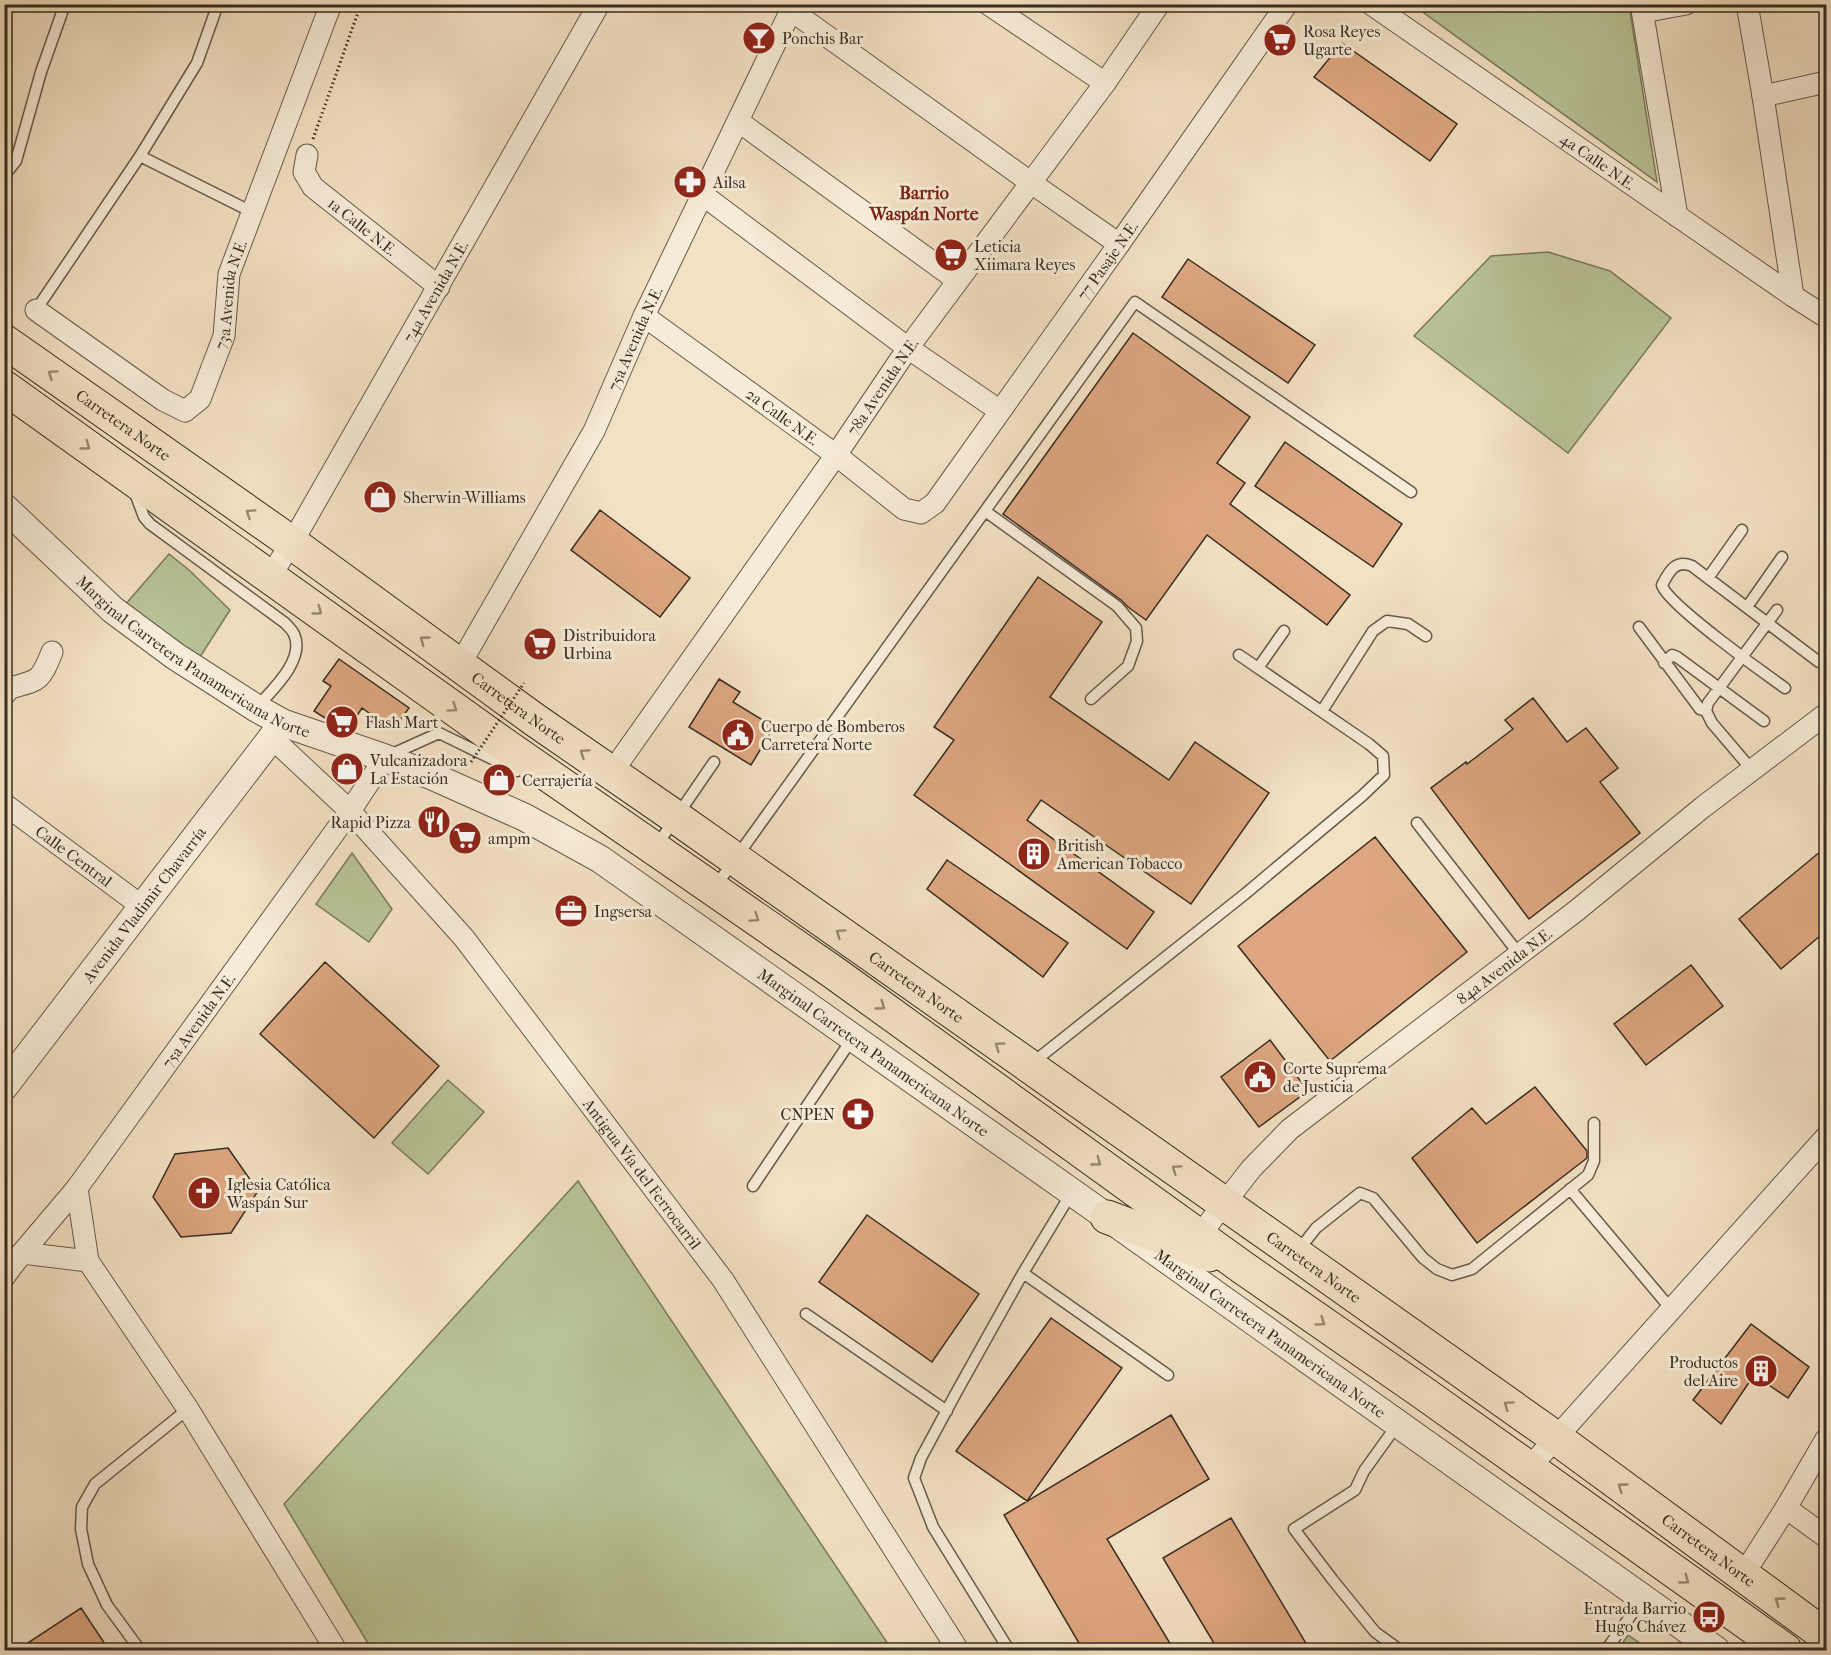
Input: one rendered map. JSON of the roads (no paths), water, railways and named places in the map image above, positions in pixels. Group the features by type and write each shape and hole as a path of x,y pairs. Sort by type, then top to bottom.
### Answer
{"highway":[{"name":"Carretera Norte","path":"4,341 292,543 459,666 1556,1438 1827,1636"},
{"path":"4,387 509,748 833,972 1242,1267 1785,1650"},
{"path":"1107,1217 1242,1267"}],"street":[{"name":"74a Avenida N.E.","path":"270,577 292,543 439,287 599,4"},
{"path":"988,4 1105,83"},
{"name":"77 Pasaje N.E.","path":"921,513 935,503 1287,4"},
{"name":"4a Calle N.E.","path":"1371,4 1793,296 1827,317"},
{"path":"1677,216 1642,8 1686,4"},
{"path":"1748,4 1793,296"},
{"name":"73a Avenida N.E.","path":"36,310 163,400 185,411 200,399 224,336 229,274 330,5"},
{"name":"78a Avenida N.E.","path":"612,772 908,348 1105,83 1158,5"},
{"path":"793,8 1030,182 1119,244"},
{"name":"75a Avenida N.E.","path":"459,666 594,431 644,316 793,8"},
{"path":"1763,96 1827,82"},
{"path":"738,121 957,280"},
{"name":"1a Calle N.E.","path":"307,154 304,172 313,187 439,287"},
{"path":"704,195 908,348 1000,411"},
{"name":"2a Calle N.E.","path":"644,316 836,454 904,509 921,513"},
{"name":"Marginal Carretera Panamericana Norte","path":"4,507 108,605 175,656 255,708 278,730 385,758 524,817 600,860 1716,1650"},
{"path":"4,695 10,688 32,683 41,675 52,652"},
{"name":"84a Avenida N.E.","path":"1199,1236 1251,1169 1290,1129 1576,911 1703,807 1827,714"},
{"name":"Antigua Vía del Ferrocarril","path":"278,730 464,938 723,1280 958,1650"},
{"name":"Avenida Vladimir Chavarría","path":"4,1087 278,730"},
{"name":"75a Avenida N.E.","path":"4,1278 76,1188 350,811 385,758"},
{"name":"Calle Central","path":"4,804 143,907"},
{"path":"1529,1468 1827,1137"},
{"path":"76,1188 88,1261 188,1409 336,1650"},
{"path":"22,1253 88,1261"},
{"path":"1743,1575 1827,1439"},
{"path":"1786,1508 1827,1537"}],"lane":[{"path":"4,176 16,161 41,72 65,4"},
{"path":"36,310 140,156 197,63 218,4"},
{"path":"140,156 252,212"},
{"path":"714,889 1135,302 1411,492"},
{"path":"128,476 144,517 150,524 285,623 295,635 297,652 286,674 255,708"},
{"path":"985,511 1117,606 1136,628 1137,641 1128,666 1091,699"},
{"path":"1708,578 1742,530"},
{"path":"1747,608 1782,557"},
{"path":"1785,688 1742,657 1663,591 1662,585 1676,565 1684,563 1692,566 1819,662"},
{"path":"1752,770 1712,723 1706,711 1708,703 1777,610"},
{"path":"1322,711 1373,631 1388,621 1408,624 1426,636"},
{"path":"1639,627 1700,709 1706,711"},
{"path":"1258,668 1284,631"},
{"path":"1028,1066 1245,894 1384,775 1383,756 1369,744 1239,655"},
{"path":"1664,663 1672,656 1677,657 1764,721"},
{"path":"385,758 439,733 613,819"},
{"path":"656,848 714,762"},
{"path":"1417,824 1519,954"},
{"path":"753,1186 853,1038"},
{"path":"1296,1254 1316,1227 1360,1193 1373,1198 1423,1258 1437,1269 1452,1275 1472,1269 1588,1175 1594,1161 1594,1123"},
{"path":"1570,1189 1671,1310"},
{"path":"1009,1650 933,1527 914,1478 921,1458 946,1411 1023,1273 1072,1192"},
{"path":"1023,1273 1168,1375"},
{"path":"806,1314 946,1411"},
{"path":"140,1650 107,1605 88,1564 81,1529 82,1506 95,1484 188,1409"},
{"path":"1397,1424 1364,1471 1355,1490 1294,1529 1375,1632 1400,1650"},
{"path":"1606,1650 1643,1599"}],"place":[{"name":"Ponchis Bar","path":"759,38"},
{"name":"Rosa Reyes Ugarte","path":"1280,40"},
{"name":"Ailsa","path":"690,182"},
{"name":"Leticia Xiimara Reyes","path":"951,255"},
{"name":"Sherwin-Williams","path":"380,497"},
{"name":"Distribuidora Urbina","path":"540,644"},
{"name":"Flash Mart","path":"342,722"},
{"name":"Cuerpo de Bomberos Carretera Norte","path":"738,735"},
{"name":"Vulcanizadora La Estación","path":"347,769"},
{"name":"Cerrajería","path":"499,780"},
{"name":"Rapid Pizza","path":"434,822"},
{"name":"ampm","path":"465,838"},
{"name":"British American Tobacco","path":"1034,854"},
{"name":"Ingsersa","path":"571,911"},
{"name":"Corte Suprema de Justicia","path":"1260,1077"},
{"name":"CNPEN","path":"858,1114"},
{"name":"Iglesia Católica Waspán Sur","path":"204,1193"},
{"name":"Productos del Aire","path":"1761,1371"},
{"name":"Entrada Barrio Hugo Chávez","path":"1709,1617"}],"district":[{"name":"Barrio Waspán Norte","path":"924,203"}]}
